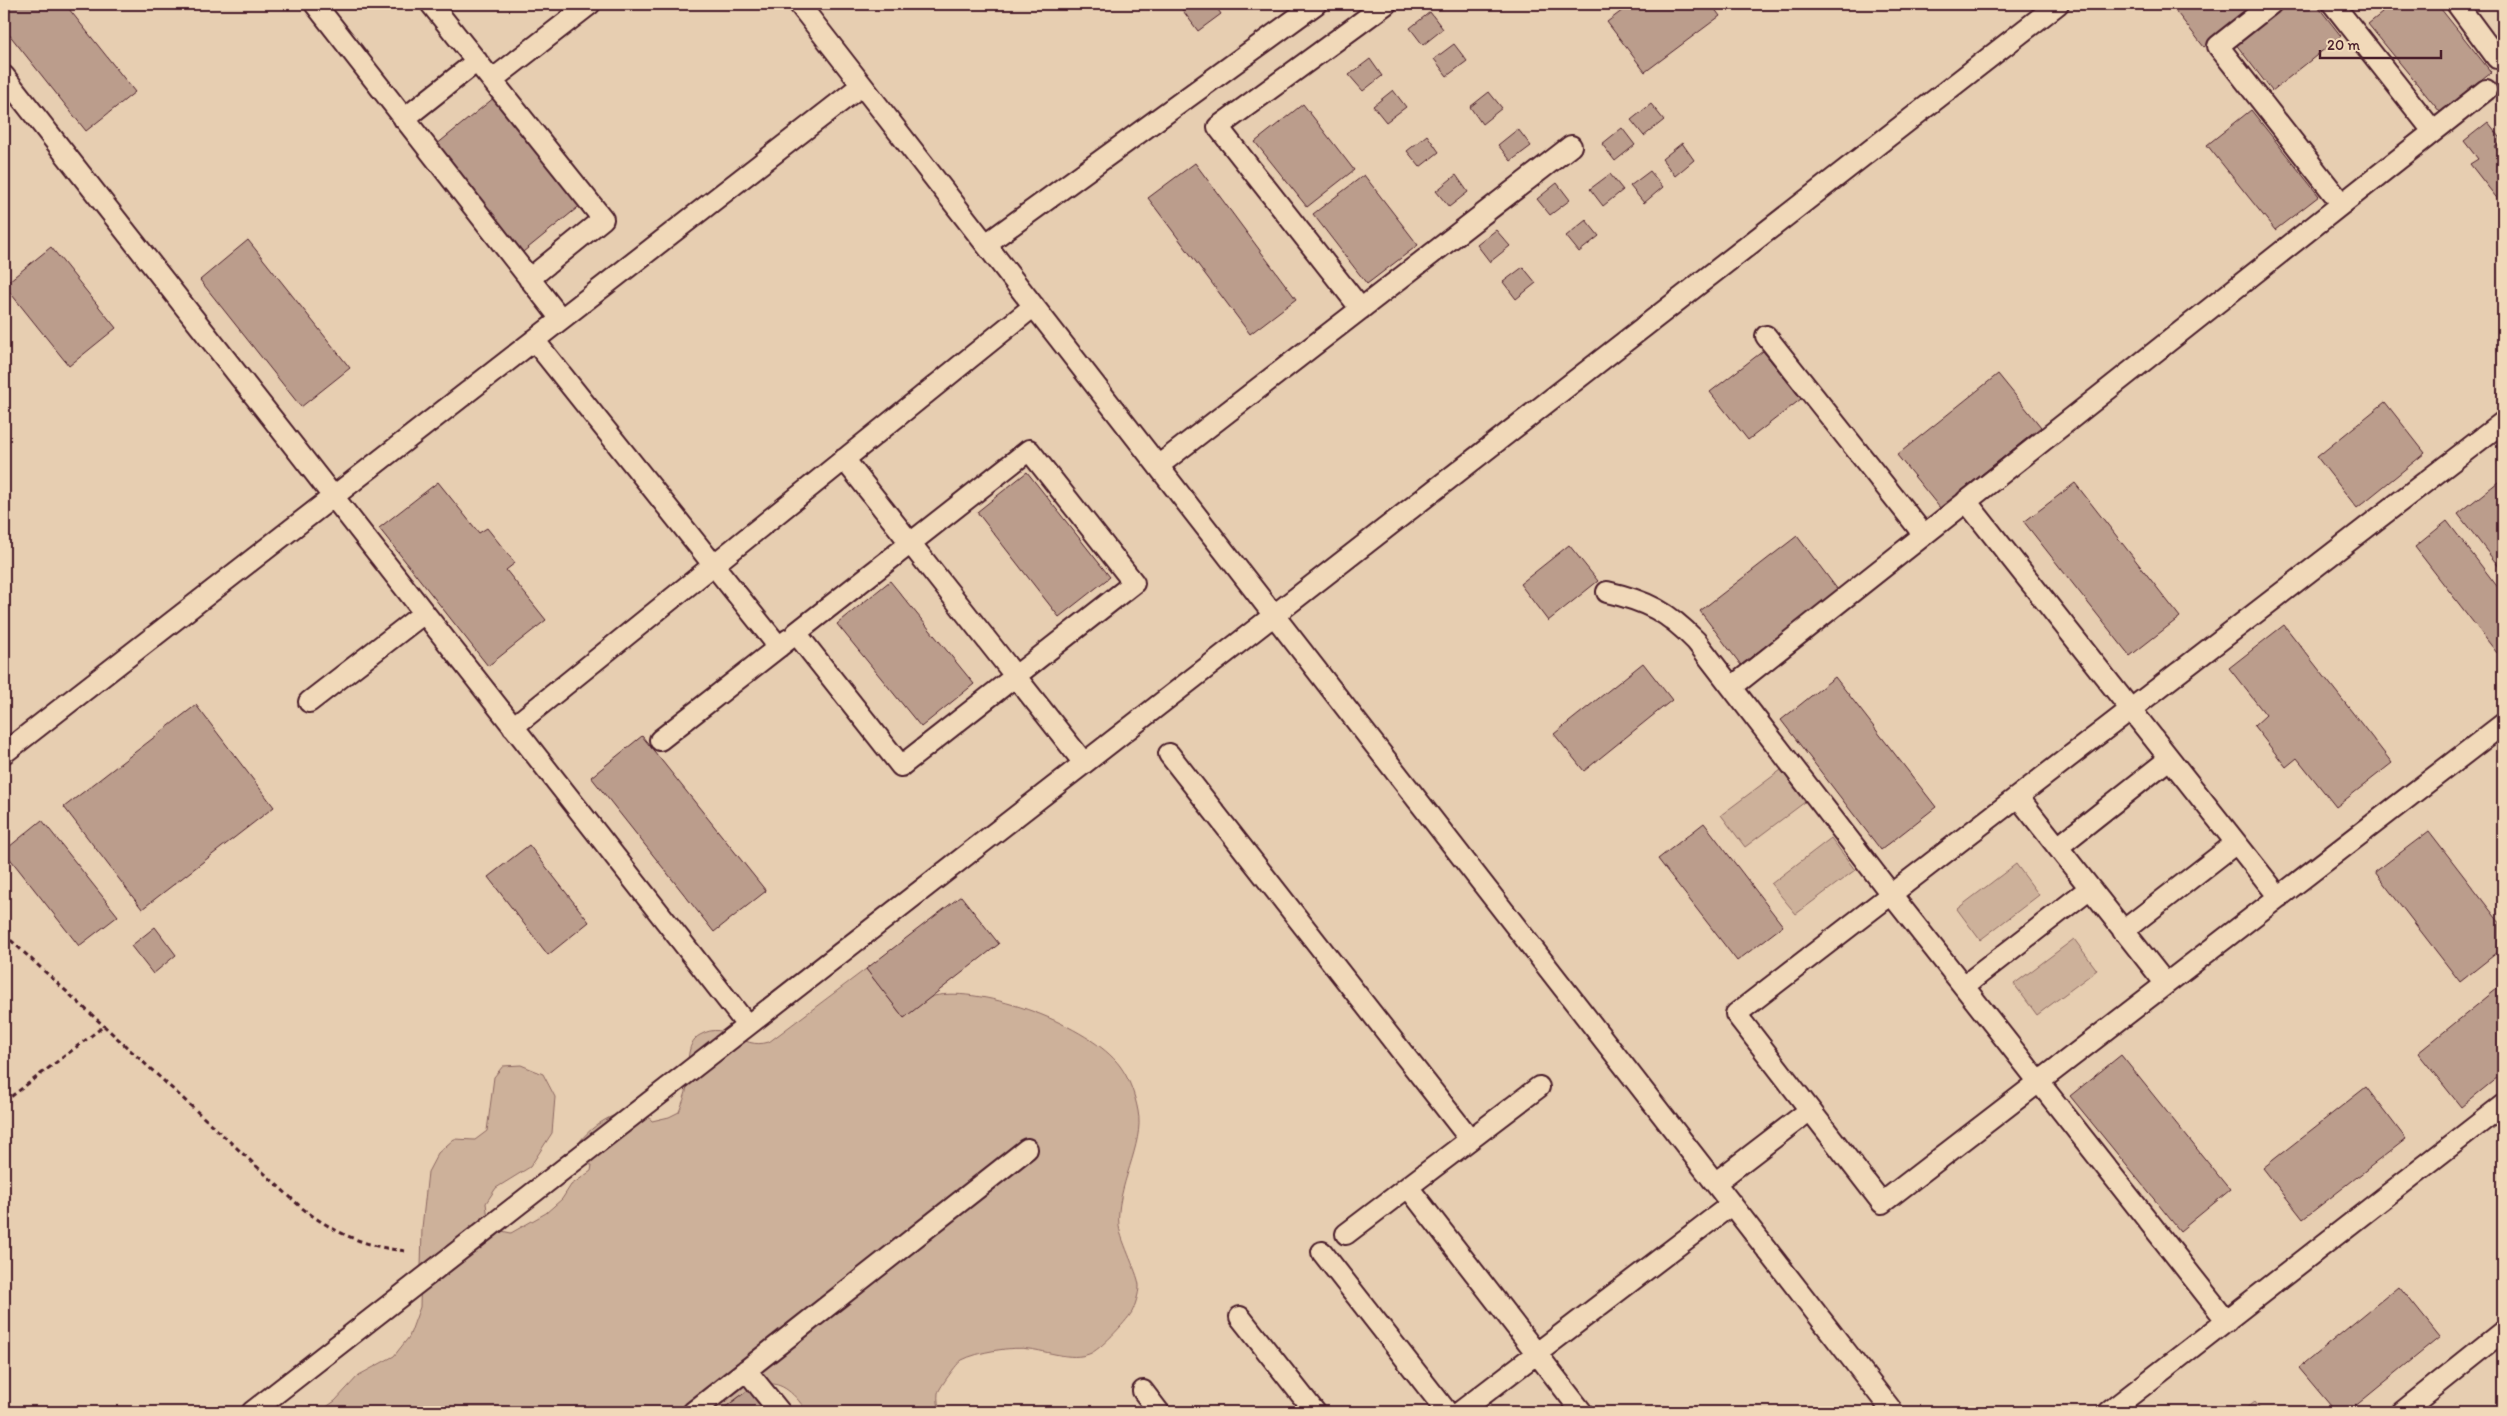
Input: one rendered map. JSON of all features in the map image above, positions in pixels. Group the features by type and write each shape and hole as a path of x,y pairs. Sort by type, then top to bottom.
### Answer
{"lane":[{"path":"316,4 561,319"},
{"path":"431,4 603,219 530,279"},
{"path":"492,80 590,4"},
{"path":"799,4 1893,1412"},
{"path":"986,244 1316,4"},
{"path":"1361,309 1218,127 1386,4"},
{"path":"252,1412 2058,4"},
{"path":"2269,4 2218,46 2342,204"},
{"path":"2333,4 2433,131"},
{"path":"2457,4 2497,58"},
{"path":"404,119 477,61"},
{"path":"4,76 747,1025"},
{"path":"4,753 862,85"},
{"path":"1732,687 2486,90"},
{"path":"1158,466 1571,146"},
{"path":"513,727 1034,306"},
{"path":"1766,336 1924,535"},
{"path":"534,340 779,647"},
{"path":"2503,422 1736,1014 1882,1203 2503,724"},
{"path":"660,740 1029,450 1134,583 901,766 796,634"},
{"path":"844,459 1084,763"},
{"path":"1966,501 2279,897"},
{"path":"1607,592 1632,598 1656,607 1677,622 1696,641 1891,894 2227,1321"},
{"path":"309,702 424,613"},
{"path":"1169,754 1470,1139"},
{"path":"2058,847 2169,759"},
{"path":"2018,797 2166,984"},
{"path":"2124,931 2236,843"},
{"path":"1964,986 2090,888"},
{"path":"1346,1234 1539,1087"},
{"path":"2109,1412 2503,1105"},
{"path":"1715,1184 1810,1110"},
{"path":"692,1412 1027,1149"},
{"path":"1408,1187 1582,1412"},
{"path":"1460,1412 1732,1204"},
{"path":"1322,1252 1447,1412"},
{"path":"1240,1316 1314,1412"},
{"path":"2402,1412 2503,1331"},
{"path":"746,1370 780,1412"},
{"path":"1143,1392 1159,1412"}],"path":[{"path":"4,934 278,1186 323,1225 347,1237 372,1246 413,1251"},
{"path":"4,1102 104,1026"}],"shaded area":[{"path":"1781,770 1805,802 1745,847 1721,815"},
{"path":"1831,838 1855,870 1796,914 1771,884"},
{"path":"2016,864 2039,895 1980,940 1957,909"},
{"path":"2074,939 2097,970 2037,1015 2014,984"},
{"path":"866,969 904,1018 922,1002 934,996 955,994 1006,1003 1061,1023 1106,1051 1120,1066 1129,1081 1135,1099 1139,1124 1134,1152 1121,1197 1119,1226 1139,1282 1139,1290 1137,1300 1129,1317 1099,1348 1082,1356 1059,1355 1014,1348 986,1352 969,1357 962,1360 956,1366 939,1390 939,1412 807,1412 796,1397 785,1388 775,1384 764,1384 743,1394 719,1412 313,1412 322,1410 335,1401 359,1375 394,1356 409,1337 420,1307 422,1228 428,1172 438,1153 454,1139 475,1140 487,1131 494,1077 503,1066 521,1065 543,1074 555,1097 552,1133 530,1167 496,1188 486,1203 488,1219 497,1230 511,1233 546,1213 562,1199 571,1185 591,1171 592,1165 582,1164 573,1154 583,1137 592,1129 612,1116 623,1112 634,1111 643,1113 652,1121 669,1117 679,1112 686,1089 689,1051 695,1039 700,1035 710,1031 719,1031 759,1044 769,1042"},
{"path":"2254,1402 2262,1412 2241,1412"}],"building":[{"path":"4,4 65,4 135,92 86,131 4,28"},
{"path":"1178,4 1214,4 1221,14 1198,31"},
{"path":"1631,4 1711,4 1720,16 1645,72 1607,22"},
{"path":"2170,4 2244,4 2250,11 2204,47"},
{"path":"2284,4 2316,4 2341,36 2272,91 2235,43"},
{"path":"2375,4 2437,4 2491,72 2440,112 2368,24 2382,13"},
{"path":"1430,12 1443,29 1423,45 1410,28"},
{"path":"1454,44 1467,61 1447,76 1434,59"},
{"path":"1370,59 1382,76 1363,91 1349,75"},
{"path":"1393,90 1406,107 1386,122 1373,106"},
{"path":"1489,92 1502,108 1482,124 1470,107"},
{"path":"495,97 582,204 523,252 436,145"},
{"path":"1303,104 1354,170 1307,207 1255,142"},
{"path":"1651,104 1664,120 1644,136 1631,120"},
{"path":"2251,110 2319,196 2275,230 2207,145"},
{"path":"2488,122 2503,141 2495,147 2503,159 2503,206 2470,164 2478,159 2464,141"},
{"path":"1622,128 1635,145 1615,161 1602,144"},
{"path":"1518,129 1531,146 1511,161 1498,145"},
{"path":"1427,135 1439,152 1420,167 1407,151"},
{"path":"1682,143 1694,160 1675,176 1662,159"},
{"path":"1195,163 1296,299 1250,334 1148,198"},
{"path":"1650,171 1663,187 1644,203 1630,186"},
{"path":"1610,174 1623,190 1603,206 1590,189"},
{"path":"1364,175 1418,245 1367,284 1313,214"},
{"path":"1456,175 1468,192 1449,207 1436,191"},
{"path":"1557,183 1570,200 1550,215 1537,199"},
{"path":"1586,220 1599,236 1579,252 1566,236"},
{"path":"1496,230 1510,246 1490,262 1477,245"},
{"path":"248,240 350,368 301,407 200,280"},
{"path":"51,247 116,328 69,366 4,285"},
{"path":"1523,267 1536,283 1516,299 1503,282"},
{"path":"1763,351 1801,399 1748,440 1710,392"},
{"path":"1998,374 2041,427 1940,508 1897,455"},
{"path":"2385,402 2425,453 2357,508 2317,457"},
{"path":"1027,472 1110,577 1059,617 977,512"},
{"path":"2503,478 2503,572 2458,514"},
{"path":"438,482 479,533 487,528 515,563 506,570 546,620 488,666 379,528"},
{"path":"2075,483 2180,617 2130,656 2024,522"},
{"path":"2447,521 2503,594 2503,649 2497,653 2415,547"},
{"path":"1797,536 1838,590 1741,665 1700,611"},
{"path":"1569,545 1598,581 1548,621 1520,584"},
{"path":"890,581 974,684 921,727 837,624"},
{"path":"2284,625 2392,763 2336,807 2297,758 2286,767 2254,726 2266,715 2229,668"},
{"path":"1643,663 1672,700 1584,771 1554,734"},
{"path":"1835,677 1936,807 1881,850 1781,720"},
{"path":"196,705 274,807 142,909 64,807"},
{"path":"642,736 766,891 714,932 591,777"},
{"path":"42,820 118,916 79,946 4,851"},
{"path":"1704,823 1783,926 1737,961 1658,859"},
{"path":"2429,831 2503,927 2503,948 2460,982 2375,872"},
{"path":"529,845 589,922 548,955 488,877"},
{"path":"961,896 999,944 904,1018 866,969"},
{"path":"155,927 176,955 153,974 131,946"},
{"path":"2503,984 2503,1073 2461,1107 2418,1053"},
{"path":"2121,1055 2230,1190 2180,1231 2070,1096"},
{"path":"2366,1087 2406,1139 2303,1219 2263,1168"},
{"path":"2399,1286 2440,1337 2348,1412 2336,1412 2299,1368"},
{"path":"751,1388 770,1412 719,1412"}]}
